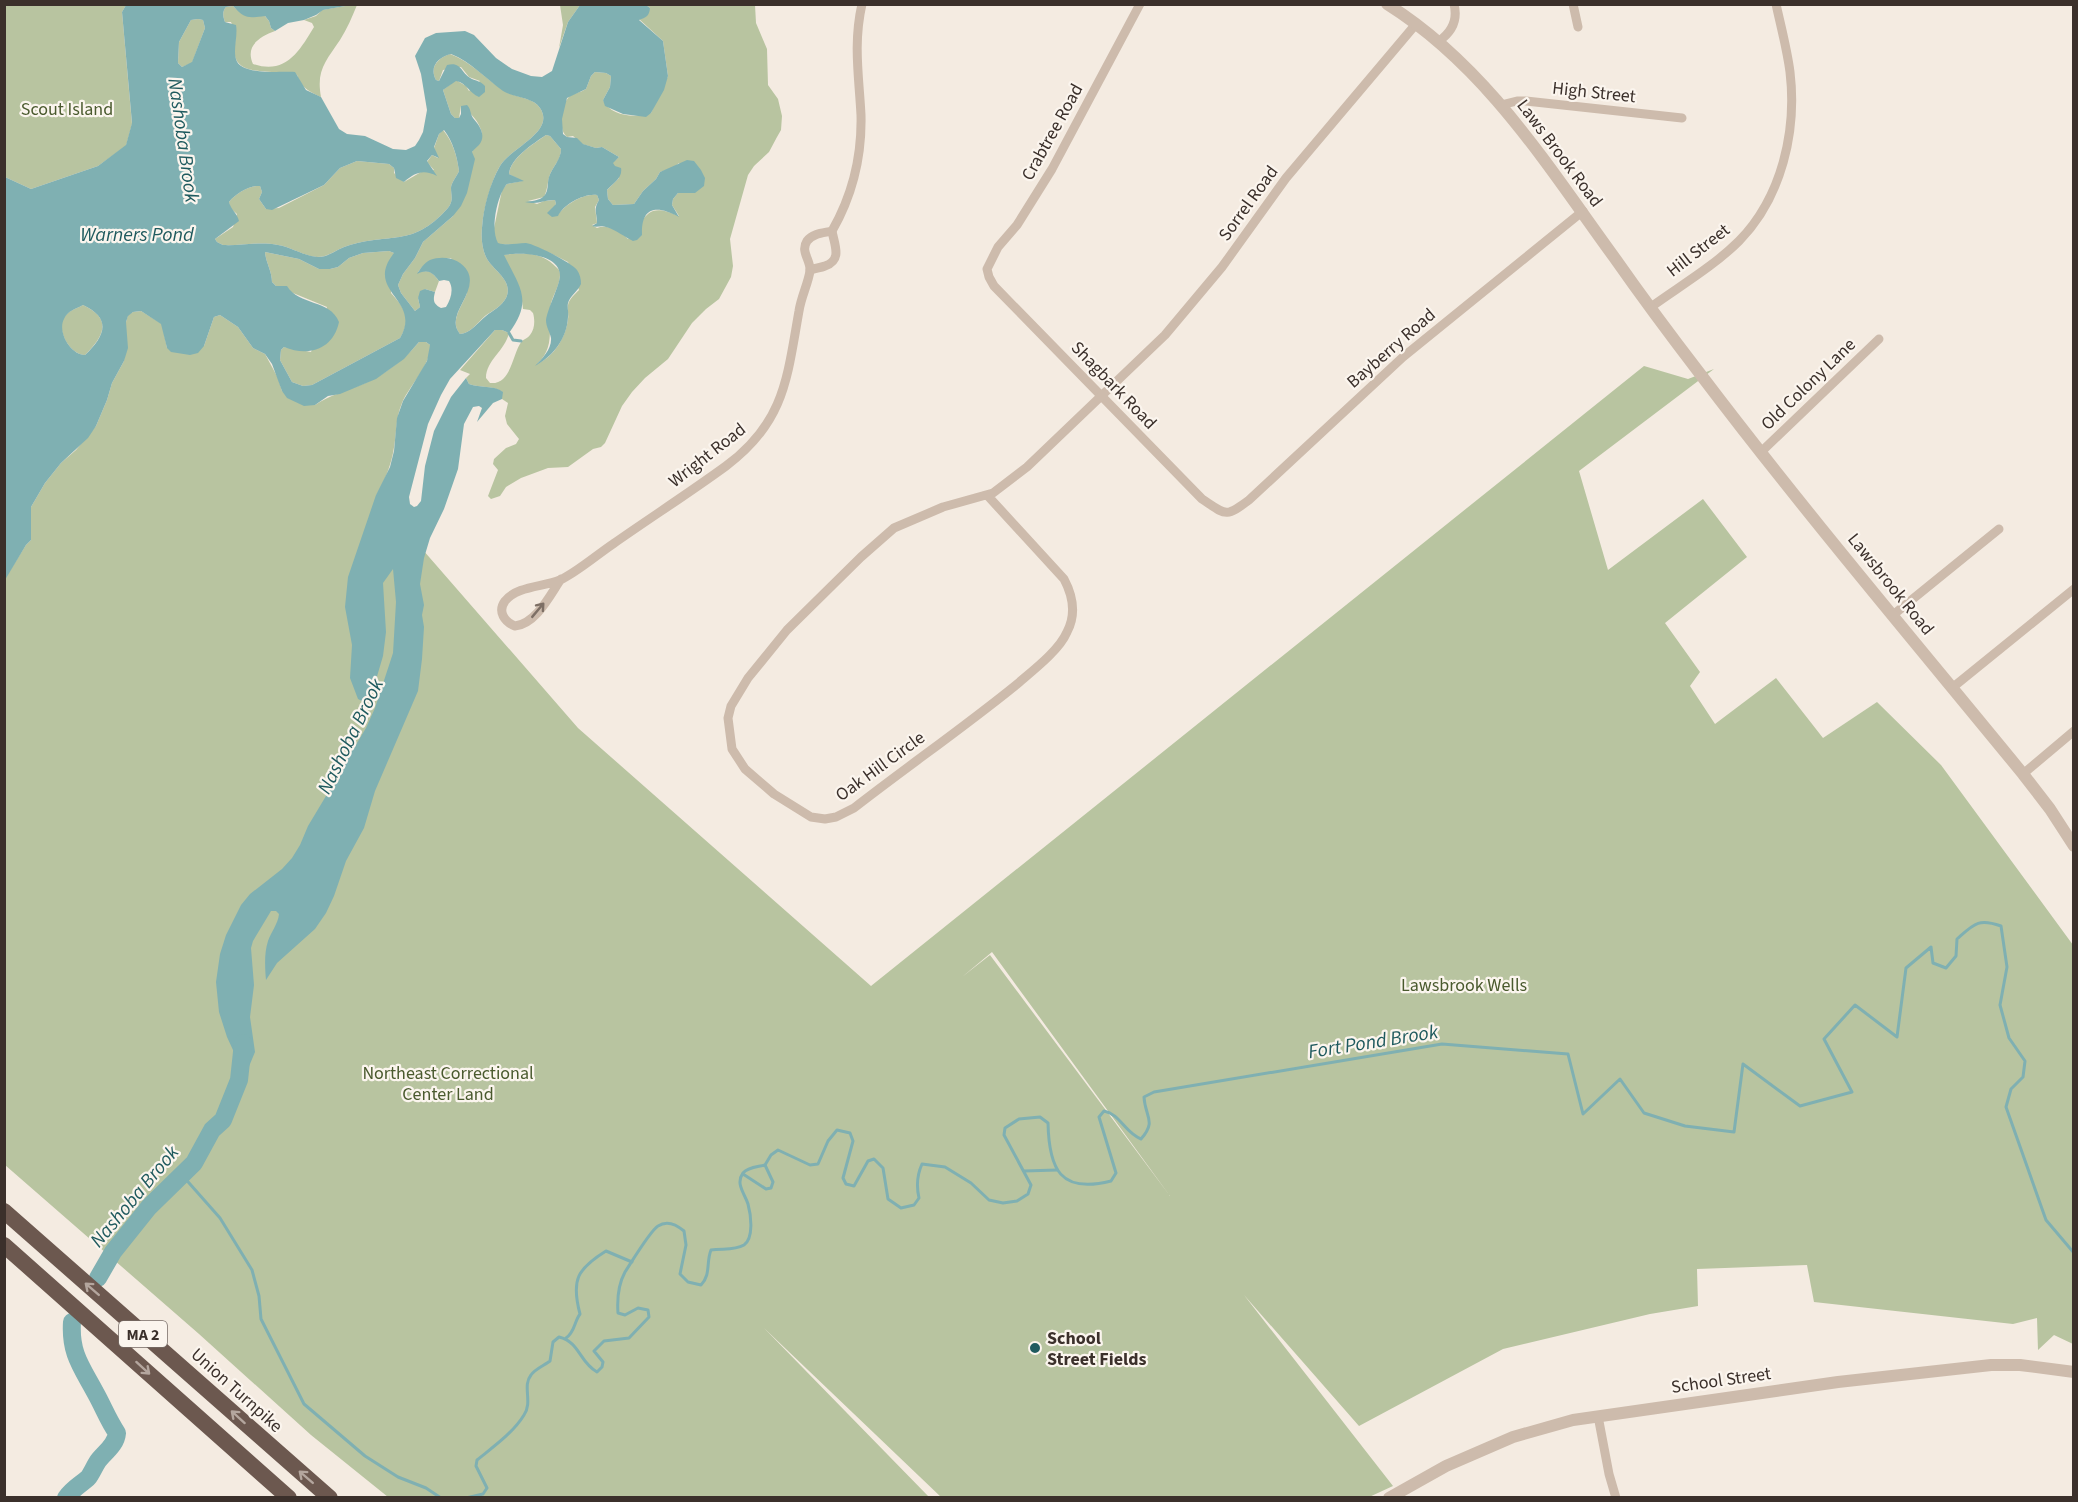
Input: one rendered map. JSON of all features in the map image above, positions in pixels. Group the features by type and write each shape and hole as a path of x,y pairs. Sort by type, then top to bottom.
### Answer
{"highway":[{"name":"Union Turnpike","path":"4,1211 330,1497"},
{"name":"MA 2","path":"4,1245 289,1497"}],"street":[{"path":"810,270 825,266 833,260 837,248 832,231 849,195 860,148 861,117 856,37 862,4"},
{"name":"Crabtree Road","path":"988,272 999,247 1017,225 1052,168 1140,4"},
{"name":"Laws Brook Road","path":"1387,4 1439,41 1501,105 1539,150 1679,346"},
{"path":"1439,41 1449,35 1455,22 1454,4"},
{"path":"1574,4 1578,27"},
{"name":"Hill Street","path":"1651,307 1737,242 1760,216 1775,185 1787,146 1791,101 1790,72 1776,4"},
{"name":"Sorrel Road","path":"1102,396 1164,335 1222,267 1293,170 1416,24"},
{"name":"High Street","path":"1501,105 1517,100 1682,118"},
{"name":"Bayberry Road","path":"1226,513 1232,513 1264,486 1403,357 1582,211"},
{"name":"Wright Road","path":"561,579 531,620 515,626 505,620 502,614 503,606 515,593 561,579 726,466 763,431 783,393 801,300 810,270 804,251 807,241 815,235 832,231"},
{"name":"Shagbark Road","path":"988,272 994,286 1202,499 1226,513"},
{"name":"Old Colony Lane","path":"1761,452 1879,339"},
{"name":"Lawsbrook Road","path":"1679,346 1761,452 2023,774 2050,809 2073,846"},
{"name":"Oak Hill Circle","path":"987,495 1064,579 1070,591 1072,605 1072,619 1067,634 1043,662 996,701 854,808 836,817 825,819 811,817 796,809 745,769 732,749 728,724 731,706 766,653 861,557 894,528 943,507 993,493 1027,467 1102,396"},
{"path":"1893,615 1999,529"},
{"path":"1952,688 2073,589"},
{"path":"2023,774 2073,731"},
{"name":"School Street","path":"1389,1497 1446,1466 1513,1437 1541,1428 1598,1416 1838,1382 1991,1365 2020,1365 2073,1372"},
{"path":"1598,1416 1609,1474 1616,1497"}],"green space":[{"name":"Scout Island","path":"5,5 126,5 122,12 132,124 126,146 98,166 31,189 5,177"},
{"path":"357,5 345,32 323,66 320,80 321,97 303,86 297,75 255,70 240,65 235,57 235,33 231,22 225,22 223,16 226,7 233,6 247,14 264,15 269,21 271,28 275,31 259,39 251,52 253,64 264,67 282,64 297,53 314,27 312,23 304,20 316,16 322,10"},
{"path":"560,5 580,5 568,22 559,48 563,25"},
{"path":"646,5 755,5 756,23 767,49 768,85 778,99 782,116 781,130 769,152 748,175 730,239 733,266 731,277 719,299 692,323 668,359 632,392 622,406 601,447 593,449 568,467 548,468 521,478 506,487 500,496 491,499 488,496 498,470 493,464 494,459 506,448 516,444 519,439 507,424 505,416 508,403 502,399 502,392 495,388 469,384 466,378 470,374 460,370 495,330 502,330 509,333 507,339 489,366 486,378 490,383 503,379 522,341 533,330 533,313 523,309 522,301 503,255 538,256 551,262 560,271 550,306 548,346 537,364 549,357 562,339 567,326 569,303 579,290 568,262 550,253 515,245 498,244 494,237 502,190 507,184 522,181 509,174 514,162 535,142 546,135 550,136 561,149 560,156 551,172 544,197 528,201 537,204 555,200 554,208 560,212 577,199 597,195 599,200 595,207 597,223 592,225 597,228 613,229 628,239 644,218 653,211 660,210 679,216 672,205 673,199 678,193 695,193 679,163 673,168 660,172 634,204 613,205 608,199 607,190 619,178 612,163 619,157 602,147 596,148 582,144 573,136 567,137 562,129 561,118 565,102 572,95 586,89 595,72 611,76 610,87 603,100 612,110 631,116 651,113 668,76 663,41 639,19 650,8"},
{"path":"191,20 203,20 205,28 192,63 182,67 178,63 179,42"},
{"path":"450,54 458,57 507,93 537,104 543,117 542,125 537,132 500,166 484,213 482,244 484,252 505,281 508,292 506,298 471,330 460,334 456,319 467,293 451,258 432,261 418,272 430,272 439,281 435,292 425,289 418,298 420,307 415,311 401,293 398,285 423,242 453,216 472,152 482,133 474,118 461,106 459,118 451,114 443,90 456,80 466,86 469,91 480,81 469,77 461,67 443,70 439,81 436,80 434,67 442,58"},
{"path":"443,130 454,149 459,171 451,186 451,203 423,229 400,237 343,247 325,256 317,257 278,245 264,243 223,245 215,239 233,227 237,214 230,208 229,202 239,193 252,187 260,186 262,192 259,199 266,209 279,208 324,185 340,168 357,161 389,164 394,168 394,173 404,182 421,172 434,170 427,162 432,155 438,158 434,148"},
{"path":"389,251 394,253 391,293 403,309 406,319 406,325 400,338 312,385 303,386 292,382 280,360 281,350 284,347 311,352 327,307 276,286 272,282 265,252 299,259 319,269 330,269 363,253"},
{"path":"83,305 99,316 102,322 101,335 85,355 70,347 62,330 63,319 67,314"},
{"path":"141,311 162,324 167,348 204,346 214,317 220,315 238,327 253,348 265,354 282,391 315,405 378,376 401,360 419,342 426,342 430,345 427,360 400,409 392,459 376,496 578,728 871,986 1644,366 1688,379 1714,369 1579,471 1608,570 1703,499 1747,557 1665,623 1700,672 1690,686 1715,724 1776,678 1823,738 1877,702 1941,765 2073,945 2073,1344 2054,1335 2038,1350 2037,1318 2013,1324 1814,1302 1807,1265 1697,1269 1698,1306 1650,1314 1503,1349 1359,1426 1244,1295 1393,1486 1367,1498 942,1498 764,1328 929,1497 388,1497 311,1435 5,1165 4,580 31,540 31,507 45,483 96,426 112,383 124,361 126,322 128,315","holes":["992,952 1170,1196 990,955 962,977"]}],"water":[{"name":"Warners Pond","path":"126,5 351,5 323,10 304,20 288,23 275,31 265,16 247,17 233,6 226,7 223,16 225,22 236,25 235,55 239,64 253,70 295,72 306,90 321,97 339,129 347,134 365,136 393,149 406,150 415,146 419,140 423,132 427,110 421,74 415,56 425,38 436,33 465,31 474,35 496,58 512,69 531,76 542,77 552,71 568,22 580,5 646,5 650,8 649,13 639,20 663,41 668,76 664,90 651,113 646,117 623,114 605,106 603,100 610,87 611,76 595,72 586,89 567,98 562,119 563,134 577,138 583,144 596,148 602,147 619,157 613,163 621,168 620,175 607,190 608,199 613,205 634,204 660,172 687,160 694,161 705,178 704,186 695,193 678,193 673,199 672,205 679,217 657,210 647,213 642,225 642,235 633,241 610,228 592,226 597,223 596,209 599,200 597,195 586,196 574,201 558,216 552,217 547,213 556,204 555,200 525,202 540,199 547,192 549,177 560,157 561,149 550,136 546,135 513,162 509,174 524,181 507,184 500,196 495,222 498,243 526,243 545,250 574,267 579,273 581,284 568,303 567,325 562,340 548,357 535,366 550,346 551,338 546,320 560,275 558,268 546,258 528,254 504,255 522,293 521,311 517,321 509,333 495,330 450,379 428,424 409,497 410,504 414,507 421,501 425,466 434,431 451,397 466,378 469,384 495,388 503,392 502,399 493,403 477,422 482,408 473,407 464,424 458,469 424,558 420,584 424,605 422,615 424,627 418,691 375,791 364,828 346,861 334,896 315,929 277,963 266,980 266,950 278,918 279,914 276,911 271,911 253,941 251,948 254,985 250,1017 255,1052 245,1076 227,1037 219,1012 216,982 220,954 226,935 241,905 250,894 282,869 292,858 326,796 337,769 354,748 375,708 393,653 396,602 393,569 383,583 386,632 383,656 373,690 368,700 364,702 358,699 350,678 352,645 345,607 348,577 376,495 390,467 397,418 403,401 427,361 430,345 426,342 419,342 404,359 376,379 340,394 328,396 315,405 304,406 287,398 265,354 253,348 238,327 220,315 214,317 204,346 198,353 190,355 171,352 167,348 161,324 141,311 133,312 128,316 126,322 128,348 124,361 112,383 96,426 88,438 61,463 45,483 31,507 31,540 5,580 5,177 31,189 98,166 126,145 132,123 122,12","holes":["191,20 203,20 205,28 192,62 182,67 178,63 179,42","451,54 465,61 503,91 537,104 543,117 542,125 537,132 500,166 485,205 483,248 487,259 505,281 508,292 506,298 471,330 460,334 456,327 456,319 470,280 465,267 451,259 435,259 426,263 417,274 427,272 439,281 449,281 451,294 446,307 441,308 436,305 435,292 425,289 420,291 418,298 420,307 415,311 401,293 398,285 423,242 461,206 467,193 475,159 472,152 482,138 481,130 467,105 461,106 461,114 459,118 455,118 451,114 443,90 456,81 479,97 485,92 485,86 468,77 459,66 452,64 447,65 439,81 436,80 434,67 446,55","444,130 450,139 459,171 451,186 451,203 423,229 400,237 362,242 318,257 278,245 264,243 223,245 215,239 239,221 229,202 239,193 252,187 260,186 262,192 259,199 266,209 272,210 324,185 340,168 357,161 389,164 394,168 396,178 404,182 420,173 437,176 427,161 432,155 439,158 434,147 439,134","389,251 394,253 386,266 385,277 388,287 404,314 405,325 400,338 312,385 303,386 292,382 280,360 281,350 284,347 302,351 318,349 331,339 339,322 329,309 299,297 287,286 276,286 272,282 265,252 299,259 319,269 338,267 349,258 363,253","83,305 99,316 102,322 101,335 85,355 70,347 64,336 62,324 69,312"]}],"waterway":[{"path":"509,333 513,340 521,341"},
{"name":"Fort Pond Brook","path":"466,1498 483,1494 487,1488 476,1466 477,1460 509,1434 524,1415 528,1405 528,1379 550,1361 553,1342 559,1337 571,1343 586,1363 597,1372 603,1362 594,1351 604,1341 629,1338 649,1317 648,1310 638,1308 625,1315 618,1313 618,1292 625,1272 650,1234 661,1224 672,1224 684,1231 686,1245 680,1274 688,1282 701,1285 706,1277 711,1250 740,1247 747,1242 749,1237 750,1214 740,1185 743,1173 750,1168 765,1165 771,1155 778,1150 810,1165 818,1164 828,1141 837,1130 850,1133 853,1141 843,1178 846,1184 854,1186 868,1161 874,1159 883,1168 888,1199 901,1208 914,1205 919,1198 918,1180 922,1164 945,1167 971,1183 989,1200 1003,1203 1017,1201 1028,1194 1031,1185 1004,1135 1005,1128 1019,1119 1040,1117 1048,1123 1051,1153 1055,1165 1069,1180 1080,1184 1111,1181 1116,1173 1099,1117 1104,1111 1114,1116 1131,1133 1141,1139 1149,1123 1144,1097 1154,1092 1442,1044 1568,1054 1583,1114 1620,1079 1644,1113 1685,1126 1734,1132 1743,1064 1800,1106 1852,1092 1824,1039 1855,1005 1897,1037 1906,968 1931,947 1933,963 1946,968 1956,956 1957,939 1972,926 1981,923 2001,926 2007,967 2000,1005 2009,1038 2025,1061 2023,1077 2011,1089 2006,1107 2046,1220 2074,1253"},
{"name":"Nashoba Brook","path":"98,1278 113,1252 149,1207 194,1163 212,1130 223,1120 239,1080 243,1043"},
{"name":"Fort Pond Brook","path":"743,1174 766,1189 771,1188 773,1182 765,1165"},
{"name":"Fort Pond Brook","path":"1024,1171 1057,1170"},
{"name":"Fort Pond Brook","path":"182,1175 220,1218 252,1270 259,1296 261,1319 304,1404 365,1456 398,1477 426,1488 441,1498"},
{"name":"Fort Pond Brook","path":"566,1338 580,1314 577,1284 579,1276 588,1264 606,1251 632,1262"},
{"name":"Nashoba Brook","path":"66,1498 88,1478 98,1461 112,1445 117,1433 78,1359 73,1342 72,1322"}],"place":[{"name":"School Street Fields","path":"1035,1348"}],"park label":[{"name":"Lawsbrook Wells","path":"1464,985"},
{"name":"Northeast Correctional Center Land","path":"448,1083"}]}
